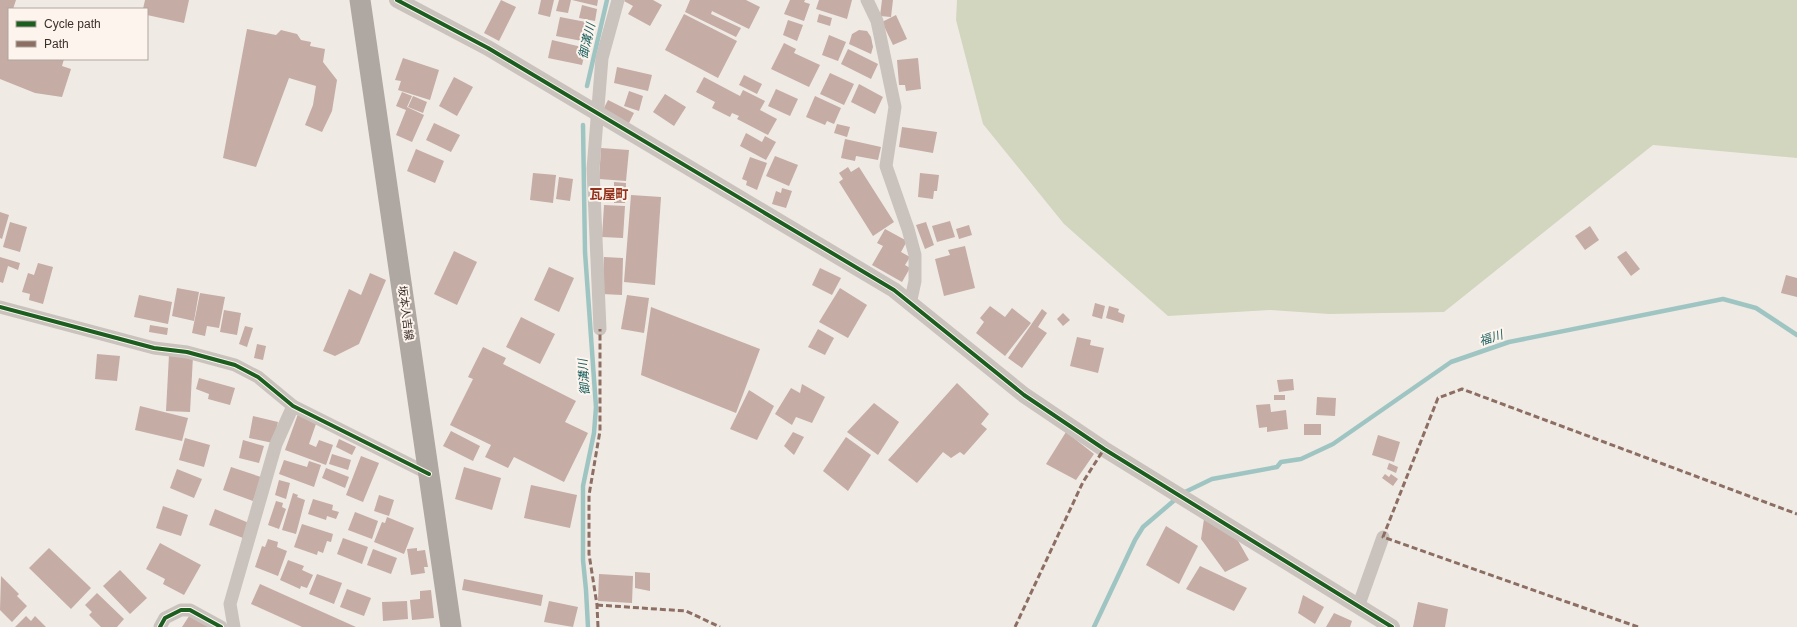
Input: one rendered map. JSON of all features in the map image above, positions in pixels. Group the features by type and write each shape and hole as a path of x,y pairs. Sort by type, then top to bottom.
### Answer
{"main road":[{"name":"坂本人吉線","path":"360,0 451,627"}],"street":[{"path":"397,0 488,48 894,290 1024,395 1104,449 1392,627"},
{"path":"600,329 593,169 602,58 618,0"},
{"path":"867,0 877,21 895,107 886,166 908,229 915,256 915,281 910,304"},
{"path":"0,306 154,348 187,352 235,365 258,377 293,406 429,474"},
{"path":"234,627 230,604 276,444 293,406"},
{"path":"1358,607 1383,537"},
{"path":"160,627 164,618 181,610 190,610 221,627"}],"green space":[{"path":"957,0 1797,0 1797,158 1653,145 1444,312 1329,314 1270,310 1168,316 1064,224 983,124 956,20"}],"building":[{"path":"0,0 16,0 13,8 8,8 8,60 64,60 62,66 71,69 62,97 35,93 0,79"},
{"path":"145,0 189,0 184,23 148,15 148,8 143,8"},
{"path":"501,0 516,7 499,41 484,33"},
{"path":"541,0 554,0 550,17 538,14"},
{"path":"559,0 571,0 568,13 556,11"},
{"path":"572,0 598,0 597,6"},
{"path":"653,0 662,5 650,26 628,14 633,6 624,1"},
{"path":"690,0 746,0 760,7 749,29 712,11 711,14 741,28 736,37 685,12"},
{"path":"790,0 805,0 804,2 810,4 804,21 784,14"},
{"path":"819,0 852,0 847,19 816,9"},
{"path":"882,0 893,0 891,17 880,16"},
{"path":"582,5 597,9 595,21 579,18"},
{"path":"684,14 737,41 718,78 665,50"},
{"path":"819,14 832,18 830,26 817,22"},
{"path":"896,15 907,39 893,45 882,22"},
{"path":"560,17 591,23 587,42 556,36"},
{"path":"788,20 803,25 797,41 783,35"},
{"path":"247,29 276,35 281,30 297,34 301,40 311,42 310,46 325,49 323,62 337,80 332,111 322,132 305,125 313,105 316,86 289,78 256,167 223,158"},
{"path":"859,30 867,31 871,37 873,47 871,54 849,44 852,34"},
{"path":"829,35 846,42 838,61 822,55"},
{"path":"552,40 586,48 582,65 548,58"},
{"path":"784,43 796,49 794,53 820,65 809,87 771,69"},
{"path":"848,49 878,64 871,79 841,64"},
{"path":"403,58 439,70 430,100 398,90 401,81 395,80"},
{"path":"918,58 921,89 906,91 905,85 899,85 897,60"},
{"path":"617,67 652,75 648,91 614,83"},
{"path":"830,73 854,84 844,105 820,94"},
{"path":"744,75 762,84 757,94 739,85"},
{"path":"454,77 473,87 457,116 439,106"},
{"path":"704,77 740,96 743,90 765,101 760,110 777,119 768,135 737,119 739,116 732,113 730,117 712,108 715,102 696,92"},
{"path":"859,84 883,97 875,114 851,102"},
{"path":"776,89 798,99 790,116 768,106"},
{"path":"629,91 643,96 639,111 624,106"},
{"path":"402,92 412,96 407,107 424,115 412,142 396,135 406,110 396,106"},
{"path":"665,94 686,107 674,126 653,112"},
{"path":"413,96 427,102 423,113 408,107"},
{"path":"815,96 841,108 834,124 827,121 825,125 806,117"},
{"path":"608,100 634,113 628,125 602,112"},
{"path":"434,123 460,135 451,152 426,140"},
{"path":"837,124 850,127 847,137 834,133"},
{"path":"902,127 937,132 933,153 899,147"},
{"path":"746,133 762,142 765,136 776,142 766,160 740,146"},
{"path":"845,139 881,147 878,160 856,156 855,161 841,158"},
{"path":"601,148 629,150 626,181 599,179"},
{"path":"416,149 444,161 435,183 407,171"},
{"path":"775,156 798,165 789,186 766,176"},
{"path":"750,157 767,163 757,190 746,185 747,181 742,179"},
{"path":"848,167 851,172 859,167 894,222 873,236 839,182 843,179 839,173"},
{"path":"533,173 556,175 553,203 530,200"},
{"path":"920,173 939,175 937,191 934,191 933,199 918,197"},
{"path":"559,177 573,179 570,201 556,199"},
{"path":"614,182 626,183 625,203 614,203"},
{"path":"782,188 792,191 786,208 772,204 776,191 781,193"},
{"path":"631,195 661,197 655,285 624,282"},
{"path":"604,205 625,206 623,238 602,237"},
{"path":"0,212 9,215 2,239 0,238"},
{"path":"950,221 955,237 937,242 932,226"},
{"path":"10,222 27,227 20,252 3,247"},
{"path":"926,222 934,245 925,249 916,225"},
{"path":"969,225 972,235 959,239 956,229"},
{"path":"1590,226 1599,240 1585,250 1575,236"},
{"path":"885,229 907,241 901,252 910,257 905,265 910,268 902,282 872,265 883,246 877,243"},
{"path":"965,246 975,288 944,296 935,259 950,255 948,250"},
{"path":"454,251 477,262 457,305 434,294"},
{"path":"1626,251 1640,269 1631,276 1617,257"},
{"path":"0,257 20,263 18,270 8,266 3,283 0,282"},
{"path":"604,257 623,258 622,295 602,294"},
{"path":"38,263 53,267 43,304 29,300 30,294 22,292 28,273 34,275"},
{"path":"549,267 574,278 559,312 534,300"},
{"path":"820,268 841,278 832,295 812,285"},
{"path":"370,273 386,280 359,344 335,356 323,351 349,289 361,295"},
{"path":"1786,275 1797,278 1797,297 1781,293"},
{"path":"177,288 199,292 194,321 172,316"},
{"path":"840,288 867,305 848,338 819,322"},
{"path":"200,293 225,297 219,328 207,326 205,336 192,333"},
{"path":"139,295 172,302 168,324 134,317"},
{"path":"627,295 649,298 644,333 621,329"},
{"path":"1095,303 1105,306 1102,319 1092,316"},
{"path":"990,306 1005,317 1012,308 1031,323 1005,356 976,333 984,322 980,318"},
{"path":"1109,306 1119,309 1118,312 1125,315 1123,323 1106,318"},
{"path":"651,307 760,349 736,413 641,375"},
{"path":"1042,309 1047,313 1038,327 1047,333 1022,368 1008,358"},
{"path":"224,310 241,313 237,335 220,332"},
{"path":"1063,313 1070,320 1063,326 1057,319"},
{"path":"521,317 555,334 540,364 506,347"},
{"path":"150,325 168,328 167,335 149,332"},
{"path":"245,326 253,328 247,347 239,344"},
{"path":"818,329 834,338 825,355 808,347"},
{"path":"1077,337 1091,340 1090,345 1104,348 1098,373 1070,366"},
{"path":"257,344 266,346 263,360 254,358"},
{"path":"483,347 506,358 503,364 576,401 565,422 588,433 564,482 514,457 508,468 485,457 491,445 450,425 473,379 468,377"},
{"path":"97,354 120,356 117,381 95,379"},
{"path":"169,355 193,356 190,412 166,411"},
{"path":"199,378 235,388 230,405 208,399 209,394 196,389"},
{"path":"1293,379 1294,390 1279,392 1277,380"},
{"path":"957,383 989,414 981,424 987,429 964,455 960,452 951,458 943,452 917,483 888,460"},
{"path":"802,384 825,397 812,423 796,417 792,425 775,414 791,388 800,393"},
{"path":"749,390 774,406 757,440 730,429"},
{"path":"1274,395 1285,395 1285,400 1274,400"},
{"path":"1317,397 1336,398 1335,416 1316,415"},
{"path":"874,403 899,422 878,455 847,432"},
{"path":"1270,404 1271,412 1286,410 1288,429 1267,432 1267,427 1259,428 1256,405"},
{"path":"140,406 188,418 182,441 135,430"},
{"path":"298,414 317,421 309,444 316,447 319,440 333,445 326,465 285,450"},
{"path":"253,416 278,422 273,443 249,438"},
{"path":"1304,424 1321,424 1321,435 1304,435"},
{"path":"451,431 480,446 473,461 443,446"},
{"path":"793,432 804,437 794,455 784,446"},
{"path":"1066,432 1094,454 1076,480 1046,464"},
{"path":"1378,435 1400,442 1394,462 1372,455"},
{"path":"846,437 871,455 848,491 823,471"},
{"path":"185,438 210,445 204,467 179,460"},
{"path":"339,439 356,447 352,455 336,447"},
{"path":"243,440 264,446 259,463 239,458"},
{"path":"332,454 351,460 348,470 329,464"},
{"path":"361,456 379,463 363,502 346,495"},
{"path":"284,460 307,467 309,461 321,465 314,487 279,474"},
{"path":"1389,463 1398,467 1396,473 1387,469"},
{"path":"231,467 261,477 253,501 223,490"},
{"path":"464,467 501,478 492,510 455,499"},
{"path":"326,468 349,477 345,488 322,478"},
{"path":"177,469 202,479 194,498 170,488"},
{"path":"1385,474 1389,477 1391,474 1398,479 1393,486 1382,478"},
{"path":"279,480 290,483 286,499 275,495"},
{"path":"531,485 577,495 570,528 524,518"},
{"path":"293,493 298,495 297,497 305,500 296,534 282,530"},
{"path":"379,495 394,500 389,516 374,511"},
{"path":"313,499 333,505 332,510 339,512 336,519 327,516 326,520 308,514"},
{"path":"276,501 283,503 282,507 286,509 279,529 268,525"},
{"path":"163,506 188,515 181,536 156,528"},
{"path":"215,509 249,523 243,538 209,525"},
{"path":"355,512 378,521 372,539 348,530"},
{"path":"387,517 414,528 404,554 374,542 382,522 385,523"},
{"path":"1204,519 1237,539 1249,560 1225,572 1201,539"},
{"path":"302,524 333,534 331,542 327,541 323,553 318,551 317,555 294,547"},
{"path":"1166,526 1198,546 1179,584 1146,565"},
{"path":"343,538 368,547 362,564 337,554"},
{"path":"268,539 278,542 277,547 287,551 278,576 255,567 262,546 265,547"},
{"path":"160,543 201,565 184,595 163,584 165,579 146,569"},
{"path":"49,548 91,588 71,609 29,568"},
{"path":"417,548 417,551 425,550 428,567 424,567 425,573 411,575 407,549"},
{"path":"373,549 397,558 391,574 367,565"},
{"path":"288,560 304,566 302,570 313,575 307,588 301,586 300,589 280,580"},
{"path":"1200,566 1247,588 1234,611 1186,589"},
{"path":"120,570 147,598 130,614 103,586"},
{"path":"635,572 650,573 650,591 635,588"},
{"path":"317,574 342,583 334,604 309,594"},
{"path":"599,574 633,576 632,603 598,601"},
{"path":"1,576 19,594 17,596 27,606 12,622 0,610"},
{"path":"464,579 543,595 541,606 462,590"},
{"path":"260,584 356,627 302,627 251,604"},
{"path":"347,589 371,598 364,616 340,607"},
{"path":"431,590 434,618 412,620 410,600 420,599 420,591"},
{"path":"97,593 124,619 117,627 101,627 89,615 92,612 85,605"},
{"path":"1303,595 1324,607 1315,624 1298,613"},
{"path":"407,601 408,619 383,621 382,602"},
{"path":"549,601 578,607 573,627 544,622"},
{"path":"1418,602 1448,609 1445,627 1413,627"},
{"path":"191,613 213,627 182,627"},
{"path":"1334,613 1352,621 1350,627 1326,627"},
{"path":"26,616 31,621 35,616 46,627 15,627"}],"waterway":[{"name":"御溝川","path":"587,86 607,0"},
{"name":"御溝川","path":"583,125 585,252 596,407 594,433 583,486 583,560 588,627"},
{"name":"福川","path":"1183,493 1212,479 1277,467 1281,462 1301,459 1333,444 1451,362 1509,342 1723,299 1756,308 1797,335"},
{"path":"1094,627 1135,540 1143,527 1177,498"}],"marked path":[{"path":"598,627 597,605 589,554 589,495 600,431 600,329"},
{"path":"1638,627 1383,537 1438,398 1462,389 1797,514"},
{"path":"1015,627 1083,482 1104,449"},
{"path":"597,605 686,611 720,627"}],"cycle path":[{"path":"397,0 488,48 894,290 1024,395 1104,449 1392,627"},
{"path":"0,307 154,348 187,352 235,365 258,377 293,406 429,474"},
{"path":"160,627 165,618 181,610 190,610 221,627"}],"district":[{"name":"瓦屋町","path":"609,194"}]}
